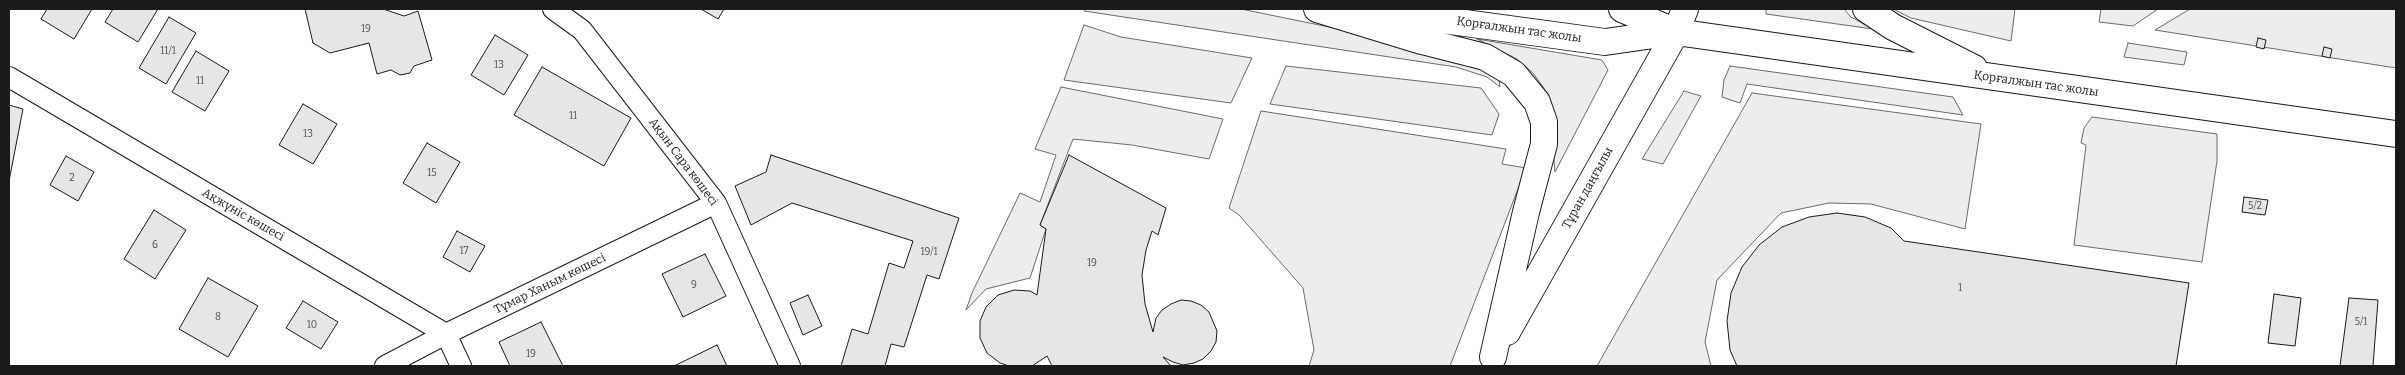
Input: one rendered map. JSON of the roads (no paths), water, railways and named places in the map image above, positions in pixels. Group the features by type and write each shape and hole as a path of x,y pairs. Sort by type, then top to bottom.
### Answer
{"main road":[{"path":"1317,9 1422,41 1485,57 1514,74 1537,102 1544,122 1544,144 1491,362"},
{"name":"Қорғалжын тас жолы","path":"1362,9 1605,42 1680,20"},
{"name":"Қорғалжын тас жолы","path":"1622,9 1994,78 2396,134"},
{"path":"1866,9 1893,27 1994,78"},
{"name":"Тұран даңғылы","path":"1491,362 1680,20"}],"street":[{"name":"Ақын Сара көшесі","path":"552,9 582,30 716,203 790,366"},
{"name":"Ақжүніс көшесі","path":"9,78 446,334"},
{"name":"Тұмар Ханым көшесі","path":"385,366 446,334 716,203"},
{"path":"446,334 462,366"}]}
